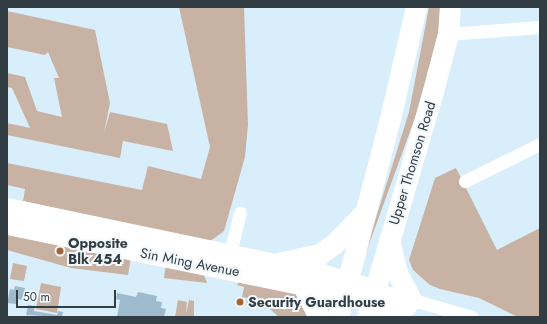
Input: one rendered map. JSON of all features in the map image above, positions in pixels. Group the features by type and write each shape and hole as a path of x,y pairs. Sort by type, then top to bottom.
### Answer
{"main road":[{"path":"338,317 344,288 366,211 412,31 416,7"},
{"name":"Upper Thomson Road","path":"372,302 389,238 434,91 448,34 450,7"},
{"name":"Sin Ming Avenue","path":"7,207 228,261 302,284 344,288"},
{"path":"278,263 320,254 334,244 366,211"},
{"name":"Sin Ming Avenue","path":"7,225 228,261 278,263 344,288"},
{"path":"386,317 408,303 397,273 389,238"},
{"path":"302,284 319,317"},
{"path":"344,288 372,302"}],"street":[{"path":"448,34 540,27"},
{"path":"465,181 540,144"},
{"path":"228,261 240,212"},
{"path":"372,302 408,303 472,317"},
{"path":"408,303 446,317"}],"shaded area":[{"path":"179,7 244,7 248,125 245,157 224,231 201,248 154,230 23,201 25,189 7,185 7,163 142,190 148,166 201,179 210,147"},
{"path":"429,7 442,7 439,31 416,115 360,269 409,112"},
{"path":"7,11 95,30 110,103 104,133 110,112 167,124 173,151 123,141 120,158 7,135 7,123 30,128 12,88 7,87 7,73 25,77 37,111 62,117 54,78 59,78 48,52 45,55 7,47"},
{"path":"456,168 497,250 540,228 540,317 518,317 479,298 440,289 430,285 413,270 409,260 435,178"},
{"path":"7,231 131,257 128,275 71,268 7,250"},
{"path":"13,263 27,266 24,281 10,279"},
{"path":"166,264 203,272 207,283 164,278"},
{"path":"239,281 297,290 314,317 279,317 270,309 246,305 247,298 242,297 244,287 237,285"},
{"path":"41,283 61,287 57,313 36,309"},
{"path":"178,300 187,302 186,314 189,300 194,301 194,317 175,317"}],"water":[{"path":"15,286 25,288 23,300 17,299 16,304 7,303 10,289 14,290"},
{"path":"138,292 157,296 156,301 162,302 161,308 166,309 164,317 117,317 120,300 116,299 117,293 136,297"},
{"path":"28,305 35,306 34,311 57,315 58,311 63,312 62,317 26,315"}],"place":[{"name":"Opposite Blk 454","path":"60,251"},
{"name":"Security Guardhouse","path":"240,302"}]}
